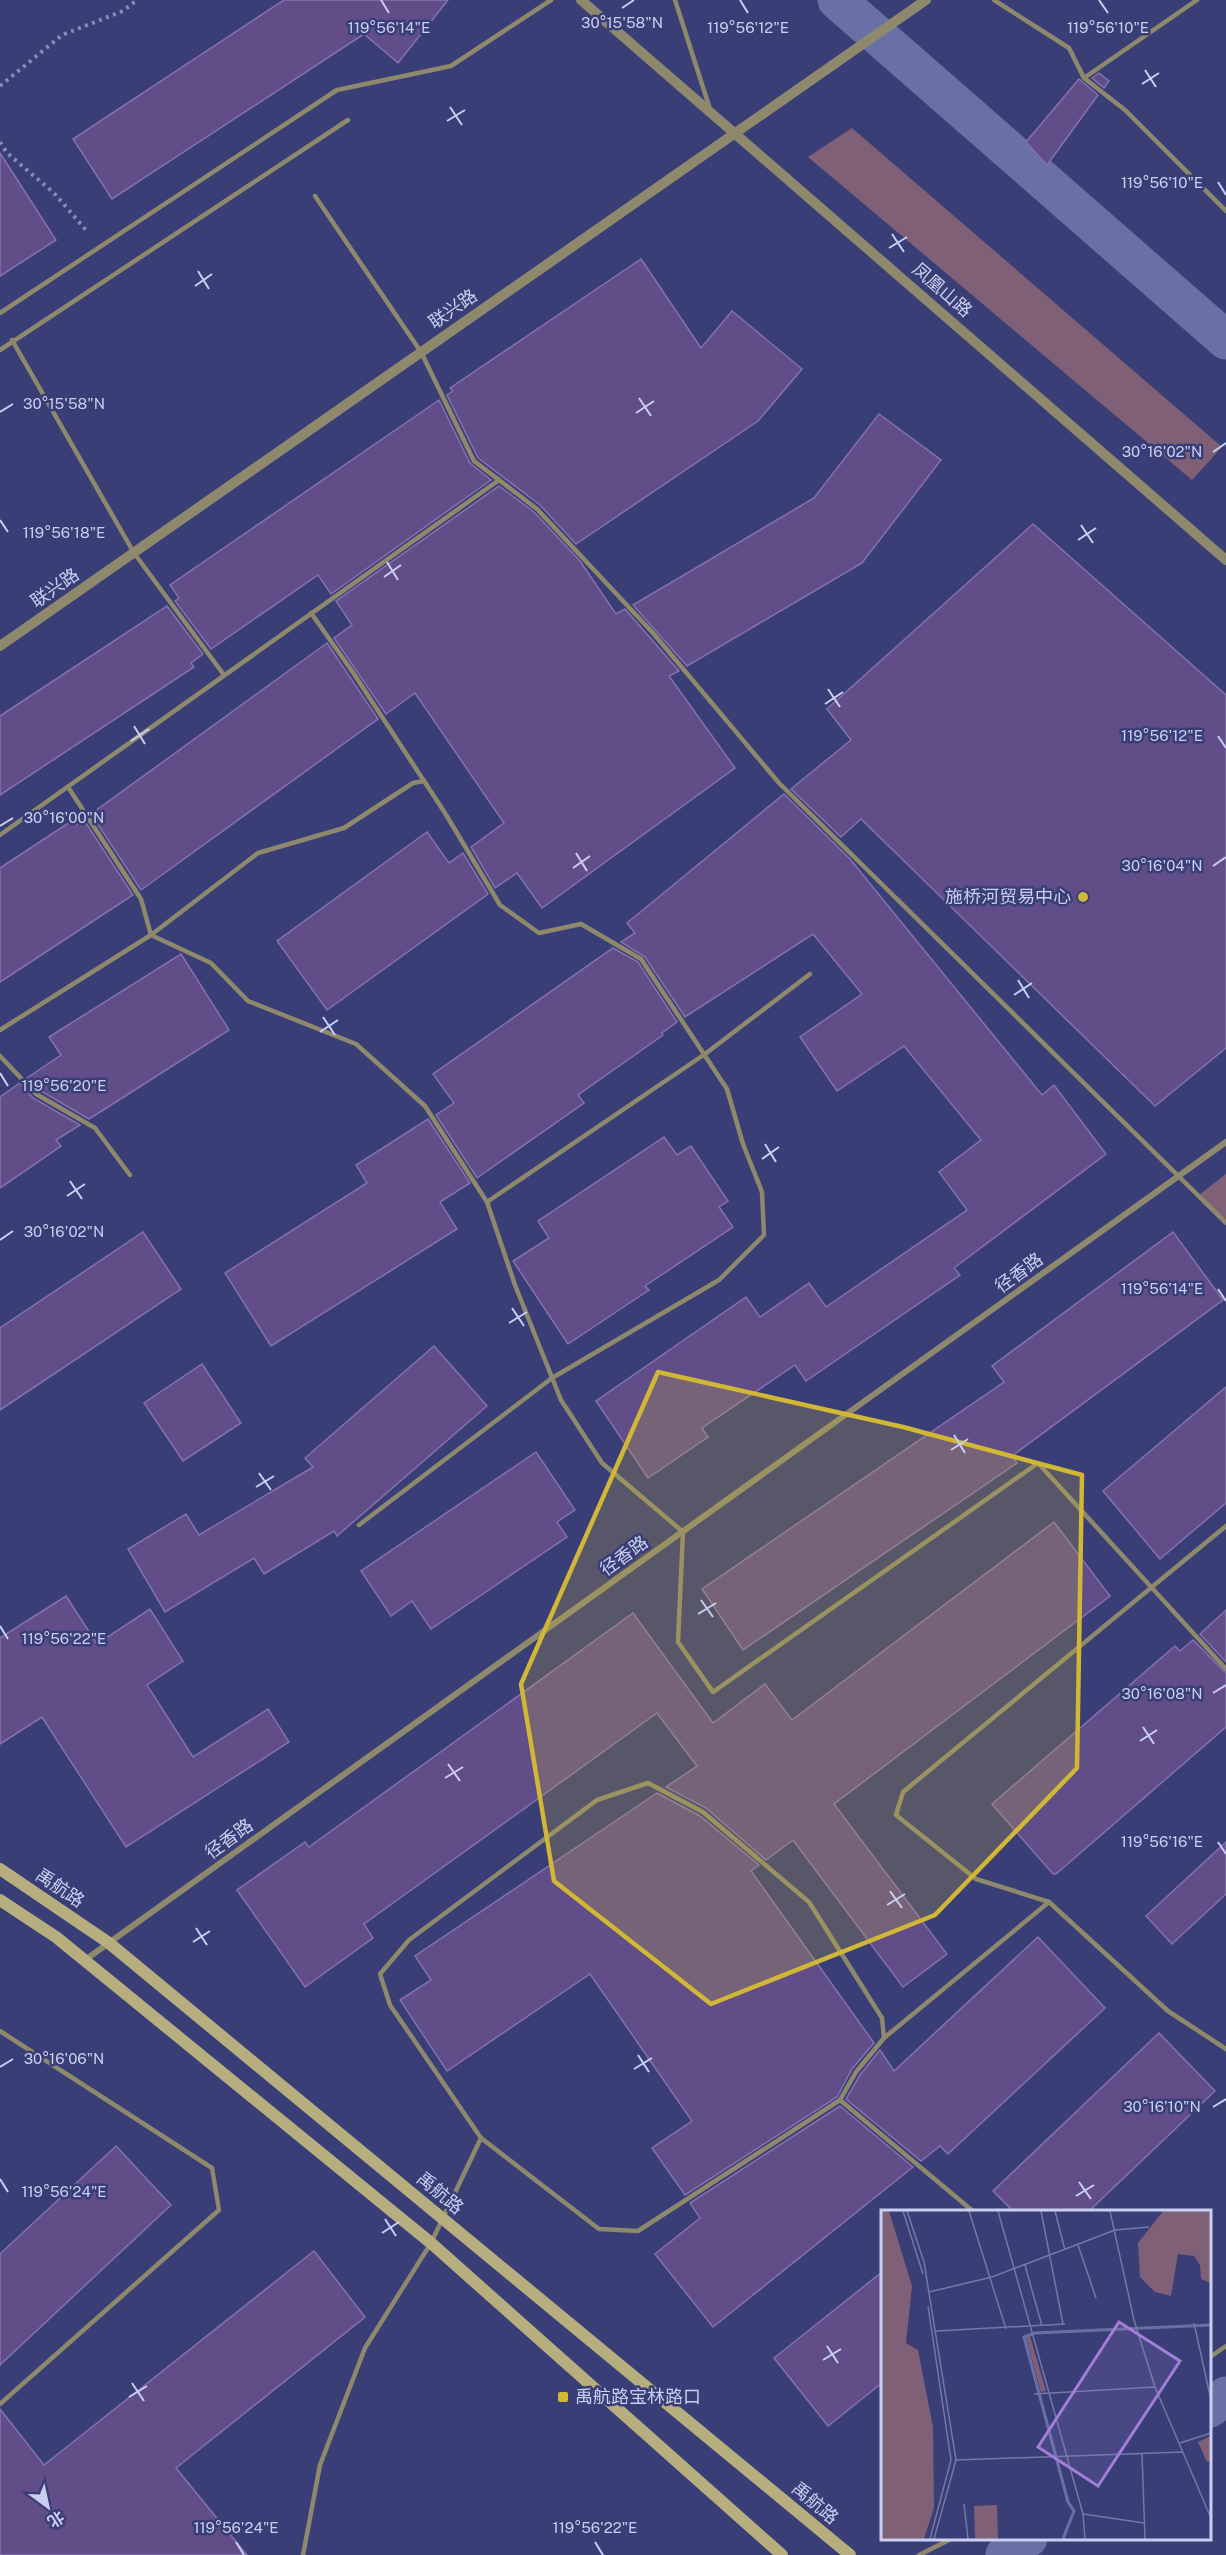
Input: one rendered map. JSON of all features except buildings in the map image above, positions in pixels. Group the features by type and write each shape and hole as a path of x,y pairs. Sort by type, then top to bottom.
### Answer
{"main road":[{"name":"禹航路","path":"0,1869 109,1942 850,2555"},
{"path":"0,1900 85,1960 431,2243 782,2555"}],"street":[{"name":"凤凰山路","path":"581,0 736,132 1226,560"},
{"name":"联兴路","path":"0,646 926,0"},
{"name":"径香路","path":"85,1960 1226,1142"}],"lane":[{"path":"0,313 337,90 451,66 551,0"},
{"path":"675,0 710,110"},
{"path":"994,0 1069,48 1084,78 1125,110 1226,211"},
{"path":"1084,78 1197,0"},
{"path":"0,350 348,120"},
{"path":"315,196 421,352 474,461 537,509 653,633 779,783 1226,1223"},
{"path":"12,340 134,553 224,675"},
{"path":"0,836 499,480"},
{"path":"311,614 352,671 424,781 500,905 539,933 580,924 641,959 727,1089 743,1144 762,1192 764,1235 719,1280 552,1378 359,1525"},
{"path":"0,1030 151,935 258,853 344,828 413,783 424,781"},
{"path":"68,787 141,899 151,935 211,963 248,1001 356,1044 425,1106 487,1202 515,1285 561,1400 602,1463 683,1532 678,1642 712,1692 1038,1463 1226,1669"},
{"path":"487,1202 705,1054 810,974"},
{"path":"0,1056 36,1094 94,1128 130,1174"},
{"path":"1226,1526 1150,1586 903,1792 896,1815 976,1879 1049,1902 1168,2011 1226,2049"},
{"path":"884,2038 882,2018 809,1902 703,1812 648,1783 597,1800 409,1940 380,1974 390,2005 482,2138 599,2229 638,2231 840,2100 856,2072 884,2038 1049,1902"},
{"path":"0,2031 212,2168 219,2210 0,2404"},
{"path":"840,2100 973,2210"},
{"path":"303,2555 320,2465 365,2348 431,2243 482,2138"},
{"path":"1211,2356 1226,2346"},
{"path":"919,2555 949,2540"}],"path":[{"path":"0,86 62,35 123,11 137,0"},
{"path":"0,142 7,153 54,194 101,246"}],"highlighted area":[{"path":"658,1372 903,1427 1082,1475 1077,1768 935,1915 711,2004 554,1881 521,1684"}],"shaded area":[{"path":"852,128 1222,447 1192,480 808,157"},
{"path":"1226,1174 1226,1223 1199,1195"}],"waterway":[{"path":"837,0 1226,340"},
{"path":"1211,2407 1226,2396"},
{"path":"1005,2555 1025,2540"}],"place":[{"name":"施桥河贸易中心","path":"1083,897"},
{"name":"禹航路宝林路口","path":"563,2397"}]}
